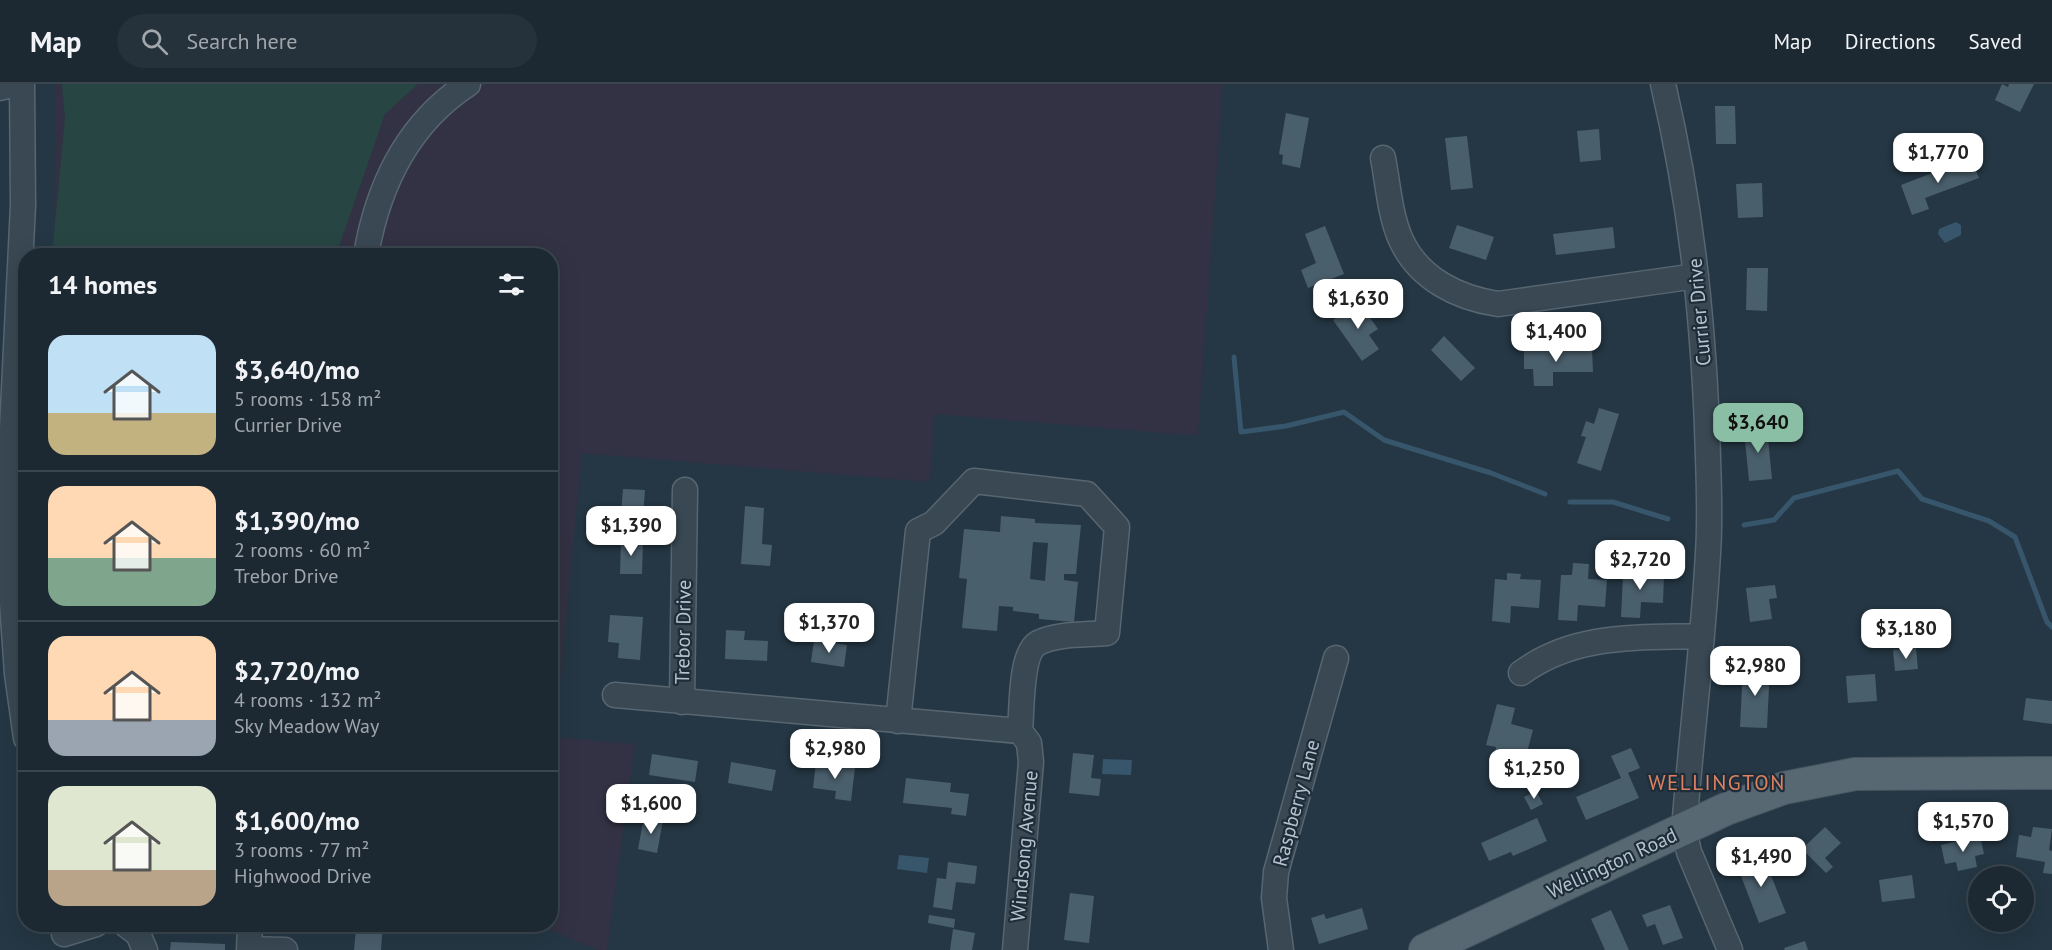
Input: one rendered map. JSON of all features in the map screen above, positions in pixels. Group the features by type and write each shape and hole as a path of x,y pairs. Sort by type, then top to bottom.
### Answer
{"main road":[{"name":"Wellington Road","path":"1425,950 1754,798 1833,777 1911,772 2052,773"}],"street":[{"path":"0,88 15,84"},
{"path":"20,248 23,195 22,84"},
{"path":"367,248 383,186 401,152 423,122 450,96 468,84"},
{"name":"Currier Drive","path":"1663,84 1687,192 1704,358 1708,474 1708,551 1684,830"},
{"path":"1383,158 1398,231 1411,256 1437,283 1474,300 1498,304 1696,276"},
{"path":"18,290 12,403 17,559 9,686 18,714"},
{"name":"Windsong Avenue","path":"898,721 918,531 934,523 974,481 1087,494 1117,527 1107,633 1058,638 1038,643 1027,655 1025,737 1032,762 1016,950"},
{"name":"Trebor Drive","path":"681,702 685,489"},
{"path":"1521,673 1542,658 1569,646 1620,640 1702,636"},
{"name":"Raspberry Lane","path":"1281,950 1274,898 1276,872 1336,658"},
{"path":"615,695 898,721 1025,737"},
{"path":"1684,830 1689,852 1730,950"},
{"path":"135,932 145,950"},
{"path":"250,932 249,949 285,950"}],"shaded area":[{"path":"56,84 1223,84 1198,436 935,414 930,482 582,453 558,705 558,248 54,248"},
{"path":"1956,222 1961,225 1961,235 1945,243 1938,234 1939,229"},
{"path":"558,737 635,744 607,950 598,950 555,932 558,932"},
{"path":"1103,759 1132,760 1131,775 1102,774"},
{"path":"899,855 929,858 927,873 897,869"}],"green space":[{"path":"62,84 418,84 385,114 338,248 53,248 65,118"}],"building":[{"path":"2002,84 2008,87 2009,84 2034,84 2020,112 1995,100"},
{"path":"1715,106 1735,106 1736,144 1716,144"},
{"path":"1286,113 1309,118 1300,168 1282,164 1283,155 1279,154"},
{"path":"1599,129 1601,160 1580,162 1577,131"},
{"path":"1467,136 1473,188 1451,190 1445,138"},
{"path":"1971,158 1979,178 1925,198 1929,209 1912,215 1901,185"},
{"path":"1762,183 1763,217 1738,218 1736,184"},
{"path":"1457,225 1494,237 1486,260 1449,248"},
{"path":"1325,226 1344,274 1308,288 1301,270 1316,263 1305,234"},
{"path":"1613,227 1615,248 1556,255 1553,234"},
{"path":"1747,268 1768,268 1767,311 1746,310"},
{"path":"1359,302 1378,329 1369,335 1379,349 1362,361 1333,320"},
{"path":"1444,336 1475,368 1461,381 1431,350"},
{"path":"1524,349 1592,349 1593,372 1553,372 1553,386 1534,386 1533,369 1524,369"},
{"path":"1599,408 1619,414 1601,471 1577,463 1586,437 1581,436 1586,421 1594,424"},
{"path":"1767,428 1772,479 1749,481 1744,430"},
{"path":"623,489 645,490 643,516 621,514"},
{"path":"745,506 764,508 762,544 772,545 770,566 741,564"},
{"path":"1001,516 1035,519 1035,523 1081,525 1076,574 1064,574 1064,580 1078,582 1074,622 1039,619 1039,614 1013,611 1013,607 999,606 997,631 962,628 967,579 959,578 964,529 1000,532","holes":["1033,542 1048,543 1045,581 1030,579"]},
{"path":"621,539 643,540 642,574 620,574"},
{"path":"1573,563 1589,564 1588,579 1607,580 1605,607 1578,605 1577,621 1558,620 1561,575 1572,575"},
{"path":"1633,564 1646,565 1646,575 1664,576 1663,603 1641,602 1640,618 1621,617 1623,575 1632,576"},
{"path":"1507,573 1521,574 1520,579 1541,580 1539,608 1511,606 1510,623 1492,621 1495,579 1507,580"},
{"path":"1775,585 1777,598 1769,599 1772,619 1750,622 1746,588"},
{"path":"610,615 643,617 640,660 618,658 619,643 608,642"},
{"path":"726,630 745,631 744,640 768,641 767,661 725,659"},
{"path":"814,640 847,645 844,667 811,662"},
{"path":"1916,648 1918,669 1895,671 1893,650"},
{"path":"1743,666 1770,667 1767,728 1740,727"},
{"path":"1875,674 1877,701 1848,703 1846,676"},
{"path":"2026,698 2052,701 2052,724 2023,720"},
{"path":"1497,704 1515,708 1511,724 1533,730 1526,756 1508,752 1506,761 1494,758 1496,747 1486,745"},
{"path":"1631,748 1640,768 1628,773 1639,798 1586,820 1576,797 1621,778 1611,756"},
{"path":"1073,753 1094,755 1091,778 1101,779 1099,796 1069,793"},
{"path":"652,754 698,761 695,782 649,775"},
{"path":"731,762 776,770 772,791 728,783"},
{"path":"816,763 855,768 851,801 835,799 836,791 813,788"},
{"path":"906,778 951,783 950,792 969,794 966,816 951,814 952,808 903,803"},
{"path":"1536,791 1543,804 1531,810 1524,797"},
{"path":"644,817 663,820 657,853 638,849"},
{"path":"1537,818 1547,841 1513,856 1511,852 1489,861 1481,843"},
{"path":"1825,827 1841,843 1825,858 1833,867 1826,873 1802,849"},
{"path":"2033,827 2052,829 2049,850 2052,851 2052,874 2043,873 2045,862 2016,857 2019,835 2031,837"},
{"path":"1980,836 1984,854 1975,856 1977,866 1968,866 1968,869 1958,871 1956,862 1945,864 1941,845"},
{"path":"1762,853 1786,913 1759,923 1736,863"},
{"path":"948,862 977,866 975,884 956,882 952,910 933,907 937,878 946,879"},
{"path":"1912,875 1915,898 1882,902 1879,880"},
{"path":"1070,893 1094,896 1089,943 1064,940"},
{"path":"1670,905 1683,938 1663,945 1655,924 1647,927 1642,915"},
{"path":"1362,908 1368,929 1319,944 1311,918 1324,914 1326,919"},
{"path":"1611,910 1629,950 1605,950 1591,919"},
{"path":"929,915 955,919 954,928 928,923"},
{"path":"953,929 975,933 972,950 950,950"},
{"path":"356,932 382,932 381,950 354,950"},
{"path":"1805,941 1808,950 1785,950 1784,948"},
{"path":"171,942 225,944 225,950 170,950"}],"waterway":[{"path":"1234,357 1241,432 1286,426 1344,412 1384,440 1491,473 1545,494"},
{"path":"1744,525 1774,520 1794,498 1898,471 1922,499 1989,521 2015,537 2047,622 2052,627"},
{"path":"1570,502 1613,502 1668,519"}],"district":[{"name":"WELLINGTON","path":"1717,782"}]}
